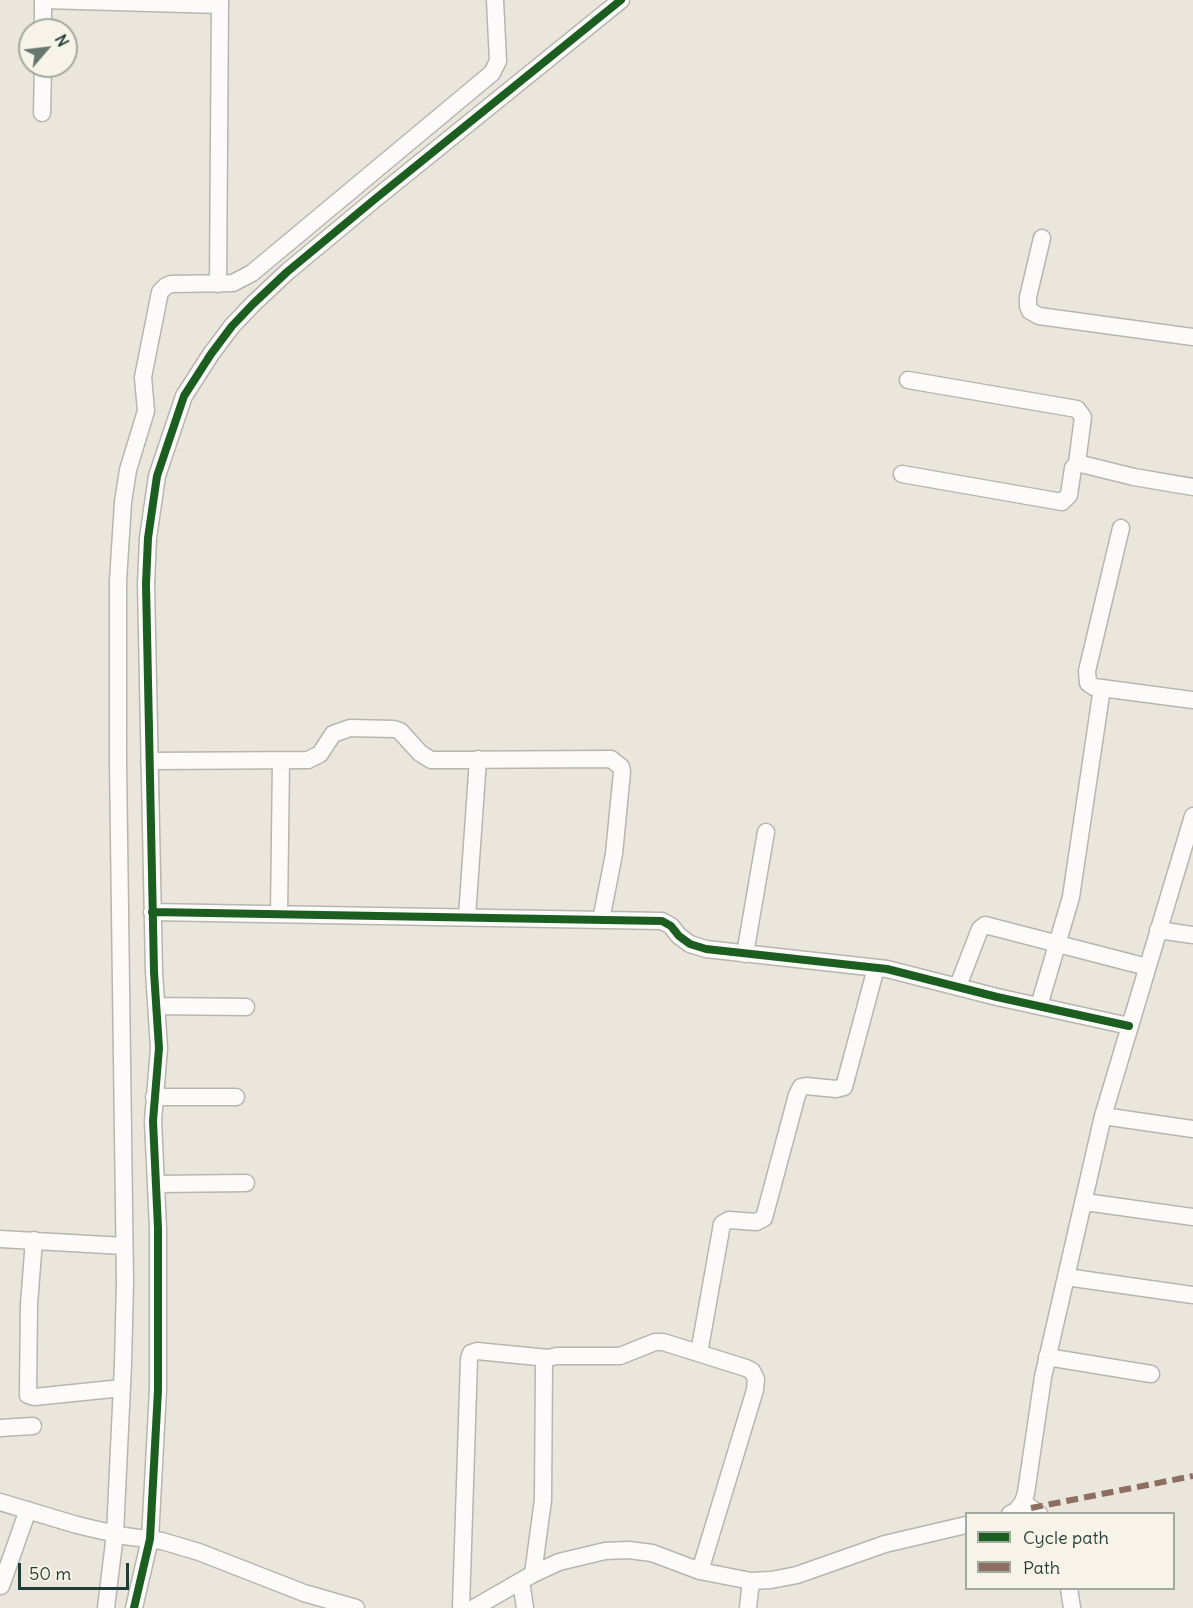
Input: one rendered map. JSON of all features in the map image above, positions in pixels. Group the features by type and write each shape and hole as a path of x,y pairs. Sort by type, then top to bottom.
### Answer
{"street":[{"path":"43,18 44,0 220,3 218,284"},
{"path":"134,1608 132,1537 122,1388 125,1282 118,762 118,581 123,502 128,470 146,411 143,377 160,292 166,286 171,285 233,283 252,273 492,73 498,61 495,0"},
{"path":"106,1608 132,1537 158,1390 158,1228 153,1121 159,1048 152,912 146,584 151,516 157,476 173,426 184,396 195,377 232,326 287,272 621,0"},
{"path":"42,112 43,78"},
{"path":"1042,238 1028,297 1030,311 1039,316 1193,337"},
{"path":"902,474 1062,502 1069,495 1073,468 1077,463 1083,417 1077,408 908,380"},
{"path":"1077,463 1134,477 1193,487"},
{"path":"1121,528 1087,671 1088,683 1094,687 1193,700"},
{"path":"1039,1006 1071,897 1102,688"},
{"path":"149,761 308,760 320,754 333,734 350,729 400,731 420,753 431,760 611,759 621,767 617,835 601,920"},
{"path":"467,917 478,759"},
{"path":"279,915 280,760"},
{"path":"1031,1512 1016,1508 1047,1357 1085,1202 1103,1116 1193,816"},
{"path":"745,954 766,832"},
{"path":"152,912 662,921 671,926 690,944 706,949 876,968 1129,1026"},
{"path":"958,986 980,929 985,925 1147,968"},
{"path":"1158,930 1193,935"},
{"path":"699,1353 722,1224 729,1220 756,1222 764,1218 801,1087 836,1089 844,1087 876,968"},
{"path":"157,1006 246,1007"},
{"path":"154,1097 236,1097"},
{"path":"1103,1116 1193,1129"},
{"path":"156,1184 246,1183"},
{"path":"1085,1202 1193,1217"},
{"path":"0,1239 124,1246"},
{"path":"34,1240 29,1304 28,1395 34,1397 122,1388"},
{"path":"1066,1277 1193,1294"},
{"path":"461,1608 469,1359 471,1353 477,1351 548,1358 620,1356 655,1342 663,1342 752,1371 756,1379 755,1390 700,1571"},
{"path":"1047,1357 1150,1374"},
{"path":"525,1608 527,1578 543,1500 543,1370 544,1362 548,1358"},
{"path":"0,1428 33,1426"},
{"path":"0,1502 199,1552 304,1593 356,1608"},
{"path":"1,1586 28,1510"},
{"path":"474,1608 559,1562 580,1556 629,1550 652,1553 700,1571 751,1581 771,1580 797,1575 885,1544 965,1524"},
{"path":"748,1608 751,1581"},
{"path":"1069,1590 1072,1608"}],"marked path":[{"path":"1031,1508 1193,1476"}],"cycle path":[{"path":"134,1608 150,1539 158,1390 158,1228 153,1121 159,1048 154,972 146,584 148,538 157,476 184,396 211,354 232,326 253,304 287,272 375,199 621,0"},
{"path":"152,912 662,921 671,926 690,944 706,949 887,969 997,997 1129,1026"}]}
